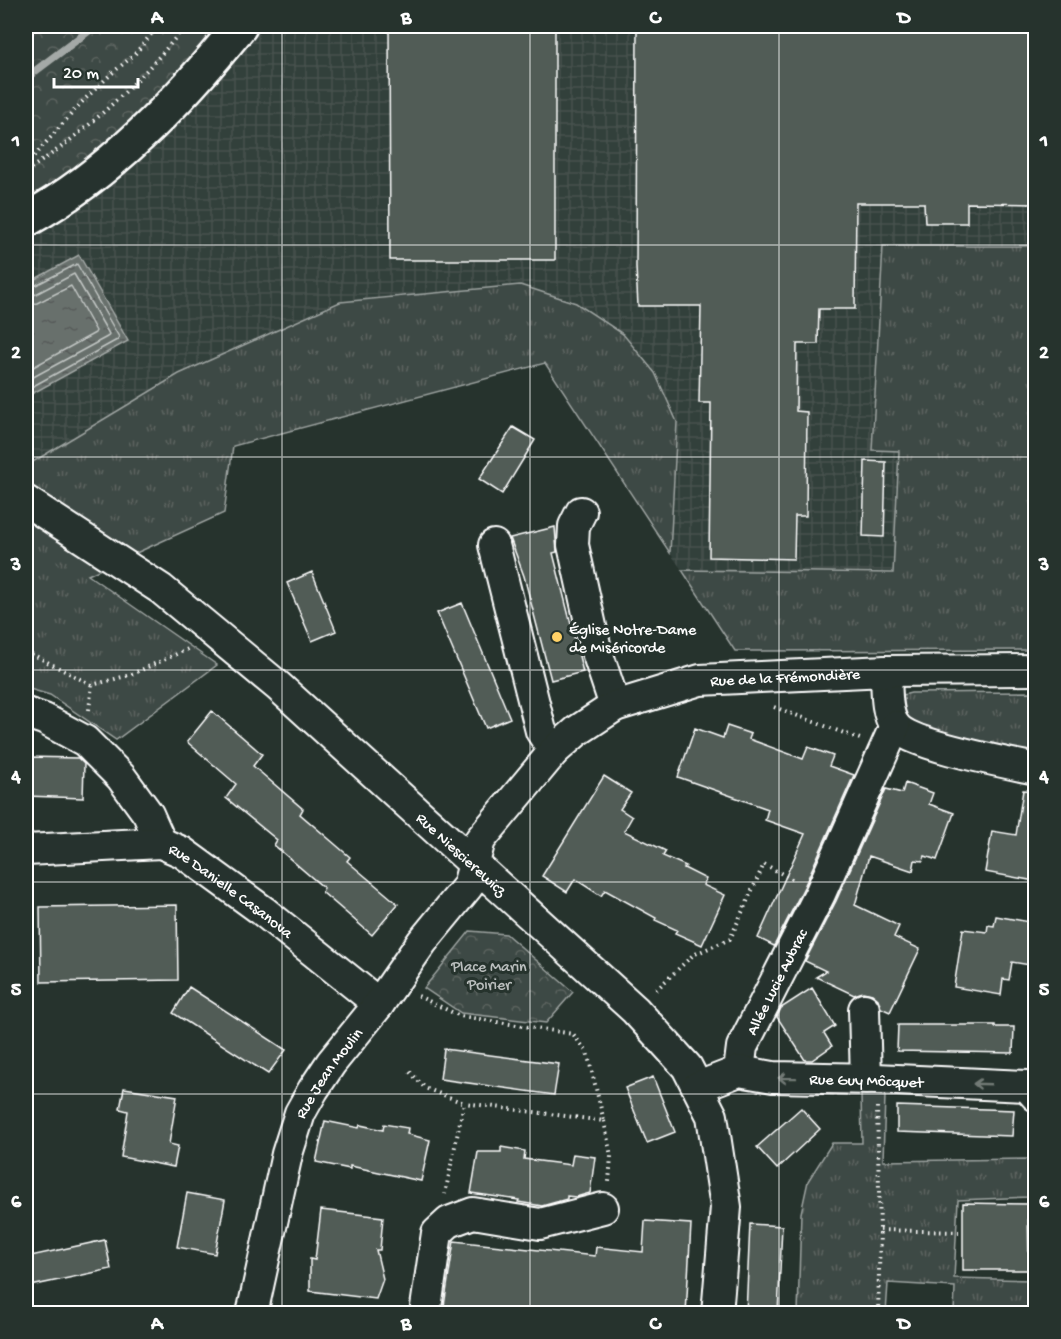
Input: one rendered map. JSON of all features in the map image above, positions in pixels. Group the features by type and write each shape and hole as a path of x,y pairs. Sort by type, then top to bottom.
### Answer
{"main road":[{"path":"26,220 42,211 125,150 171,106 240,26"}],"street":[{"name":"Rue Niescierewicz","path":"26,501 170,596 278,686 635,1010 687,1067 712,1116 726,1207 717,1314"},
{"path":"581,512 574,526 573,545 596,649 615,706"},
{"path":"494,545 542,731 554,751"},
{"name":"Rue de la Frémondière","path":"474,864 480,840 554,751 577,731 615,706 700,680 886,671 1035,670"},
{"path":"886,671 890,737 914,738 1035,769"},
{"path":"26,713 44,719 85,741 121,777 148,814 161,843"},
{"name":"Allée Lucie Aubrac","path":"739,1071 742,1047 820,894 890,737"},
{"name":"Rue Danielle Casanova","path":"26,850 161,843 182,852 263,911 386,994"},
{"name":"Rue Jean Moulin","path":"252,1314 287,1154 300,1113 331,1063 386,994 422,942 468,886 474,864"},
{"path":"864,1009 871,1079"},
{"path":"698,1087 739,1071"},
{"name":"Rue Guy Môcquet","path":"739,1071 773,1077 1027,1086 1035,1096"},
{"path":"425,1314 437,1233 449,1222 472,1213 540,1224 603,1208"}],"path":[{"path":"26,165 81,103 134,56 158,26"},
{"path":"26,171 92,122 131,86 185,26"},
{"path":"26,651 92,685 130,675 188,650"},
{"path":"85,741 92,685"},
{"path":"773,707 890,737"},
{"path":"635,1010 693,955 730,939 764,864 820,894"},
{"path":"386,994 460,1016 573,1034 587,1052 611,1156 607,1202 603,1208"},
{"path":"410,1072 425,1088 464,1103 604,1121"},
{"path":"871,1079 880,1230 878,1314"},
{"path":"437,1233 464,1103"},
{"path":"880,1230 959,1232"}],"shaded area":[{"path":"223,26 1035,26 1035,246 883,246 872,449 899,451 893,573 682,570 670,553 677,422 623,334 576,303 520,285 179,374 26,466 26,206"}],"green space":[{"path":"26,26 223,26 138,120 46,195 26,206"},
{"path":"883,246 1035,246 1035,650 735,651 682,570 893,573 899,451 872,450"},
{"path":"520,285 576,303 623,334 655,373 677,422 670,553 545,363 233,446 224,513 88,575 217,665 116,740 50,695 26,688 26,466 179,374 340,302"},
{"path":"1035,692 1035,761 905,723 899,696 911,693"},
{"name":"Place Marin Poirier","path":"470,931 506,934 573,992 546,1023 461,1013 424,988"},
{"path":"861,1094 885,1095 883,1161 1029,1159 1028,1197 958,1200 954,1278 1030,1280 1031,1313 954,1313 955,1287 888,1283 886,1313 798,1314 801,1213 808,1181 832,1143 862,1143"}],"water":[{"path":"79,255 128,341 26,397 26,284"}],"building":[{"path":"389,26 555,26 555,260 390,260"},
{"path":"637,26 1035,26 1035,204 967,203 967,223 925,223 924,203 856,203 855,309 819,309 818,344 797,344 796,411 807,412 806,516 795,516 794,559 709,557 711,403 699,403 701,306 638,306 636,267"},
{"path":"513,427 535,440 502,494 479,479"},
{"path":"865,461 886,462 884,537 863,536"},
{"name":"Église Notre-Dame de Miséricorde","path":"555,527 557,552 553,553 583,672 551,680 524,576 510,538"},
{"path":"312,572 336,631 312,641 287,583"},
{"path":"462,603 510,718 486,728 437,613"},
{"path":"212,711 262,754 253,766 303,809 300,814 350,857 347,861 398,904 372,935 322,892 324,888 274,845 277,840 226,798 236,784 187,742"},
{"path":"727,726 751,734 749,739 803,759 808,747 833,756 829,766 854,775 804,887 774,946 758,938 805,834 765,820 768,809 678,777 695,728 723,738"},
{"path":"26,757 78,758 84,764 83,798 26,796"},
{"path":"604,776 631,793 620,809 632,817 624,831 666,851 663,856 686,866 684,868 706,879 703,885 725,895 702,945 675,933 677,930 655,920 656,918 605,890 601,896 575,879 567,892 542,876"},
{"path":"905,783 933,793 929,804 954,813 937,860 925,856 923,861 915,860 913,871 869,856 855,905 899,926 894,937 920,949 890,1012 881,1008 878,999 872,994 863,992 854,995 816,977 826,971 805,961 836,901 886,789 902,793"},
{"path":"1023,790 1035,791 1035,881 985,872 992,831 1016,835"},
{"path":"177,905 178,980 41,982 40,907"},
{"path":"996,916 1035,923 1030,965 1012,962 1009,980 1003,979 1001,995 954,987 963,929 987,932 988,925 994,926"},
{"path":"189,987 286,1050 268,1074 173,1013"},
{"path":"812,988 835,1026 824,1033 832,1046 812,1060 805,1060 777,1017 781,1008"},
{"path":"898,1025 1014,1027 1013,1053 897,1051"},
{"path":"444,1049 559,1064 554,1095 440,1079"},
{"path":"653,1077 675,1132 647,1143 625,1088"},
{"path":"124,1088 177,1096 169,1144 178,1146 174,1167 121,1157 128,1111 120,1109"},
{"path":"897,1106 1014,1110 1012,1136 897,1132"},
{"path":"801,1108 820,1129 777,1169 757,1147"},
{"path":"325,1121 359,1128 360,1125 383,1130 384,1124 408,1128 407,1134 430,1140 421,1181 350,1166 350,1169 316,1162"},
{"path":"501,1147 525,1151 524,1159 571,1165 573,1154 595,1157 590,1193 576,1197 567,1196 567,1199 542,1206 471,1193 478,1152 501,1152"},
{"path":"187,1193 225,1200 215,1254 177,1247"},
{"path":"963,1203 1028,1204 1029,1270 963,1270"},
{"path":"321,1210 383,1217 380,1250 376,1250 383,1279 376,1299 310,1291 310,1259 315,1260"},
{"path":"645,1221 691,1224 686,1314 512,1314 444,1306 454,1241 595,1256 596,1247 643,1252"},
{"path":"750,1224 782,1226 778,1314 746,1314"},
{"path":"105,1240 111,1269 26,1287 26,1257"}],"waterway":[{"path":"26,78 95,26"}],"place":[{"name":"Église Notre-Dame de Miséricorde","path":"557,637"}]}
